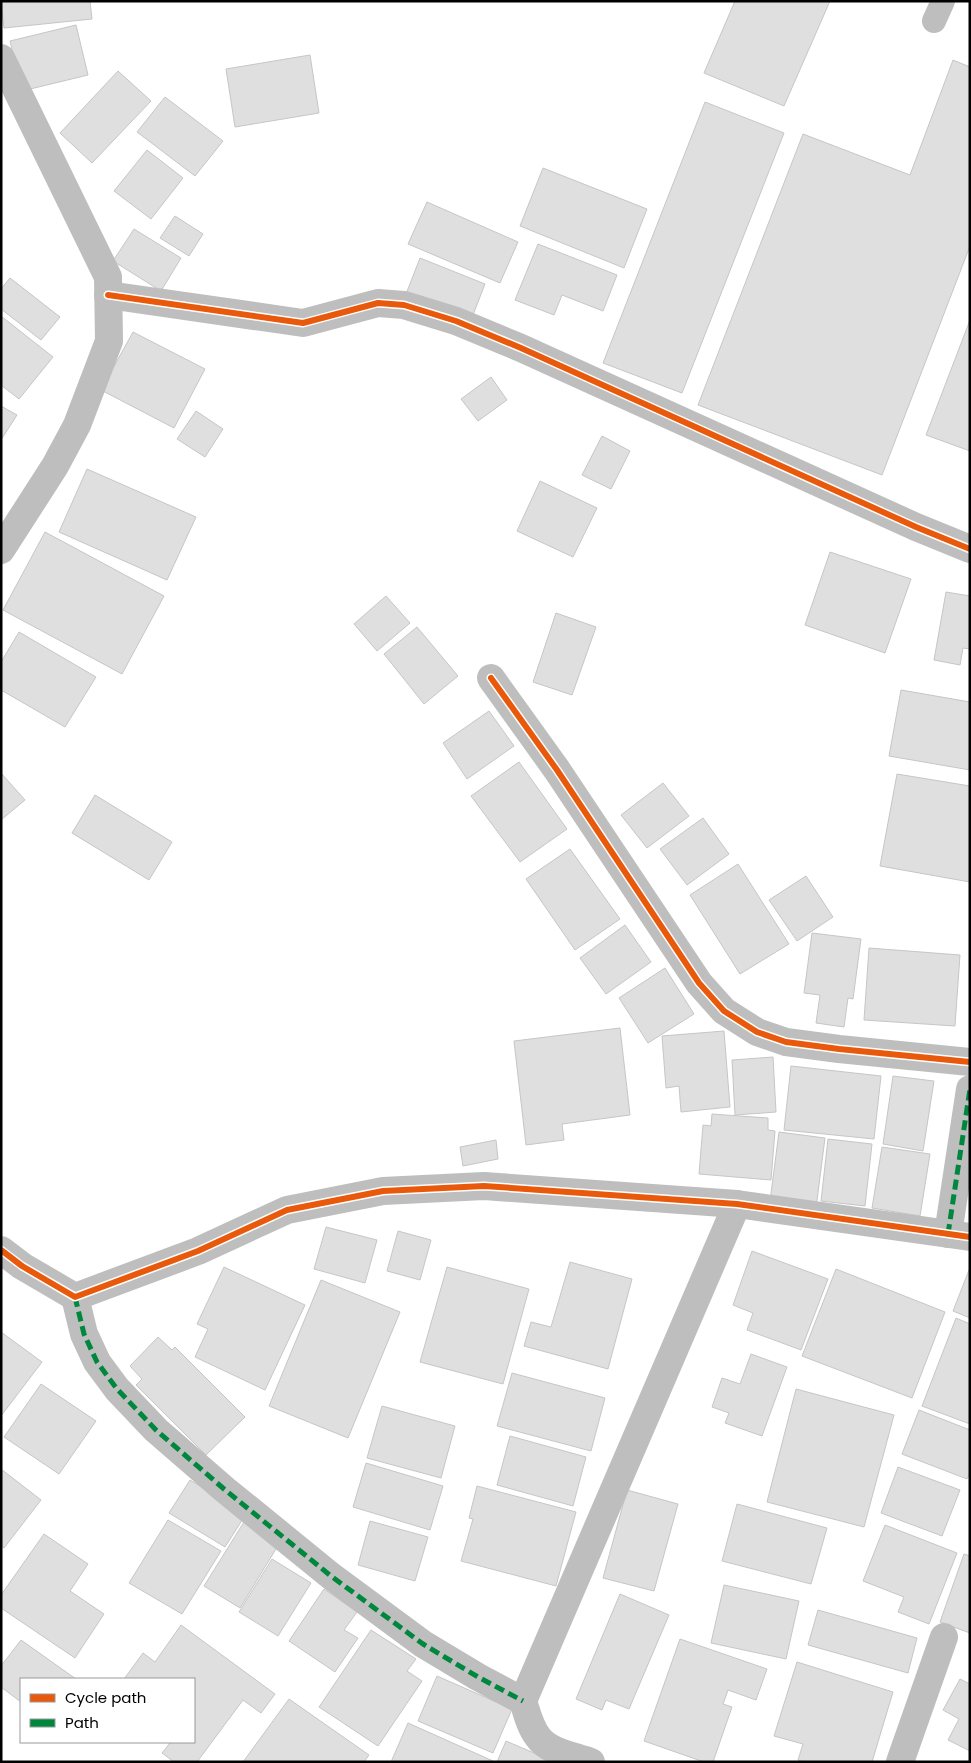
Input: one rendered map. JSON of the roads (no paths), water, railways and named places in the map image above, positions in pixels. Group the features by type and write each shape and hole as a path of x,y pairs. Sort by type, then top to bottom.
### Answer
{"street":[{"path":"1,58 108,276 109,341 77,425 55,466 1,550"},
{"path":"108,295 303,323 378,303 404,305 456,321 521,348 916,528 970,549"},
{"path":"491,678 557,770 699,982 724,1012 757,1032 786,1042 970,1062"},
{"path":"75,1297 198,1251 287,1210 383,1191 484,1186 737,1204 959,1235 970,1089"},
{"path":"591,1762 549,1747 539,1739 532,1727 523,1701 737,1204"},
{"path":"1,1250 22,1266 75,1297 84,1334 97,1362 117,1389 156,1430 224,1489 324,1569 423,1644 523,1701"},
{"path":"900,1762 944,1637"}]}
